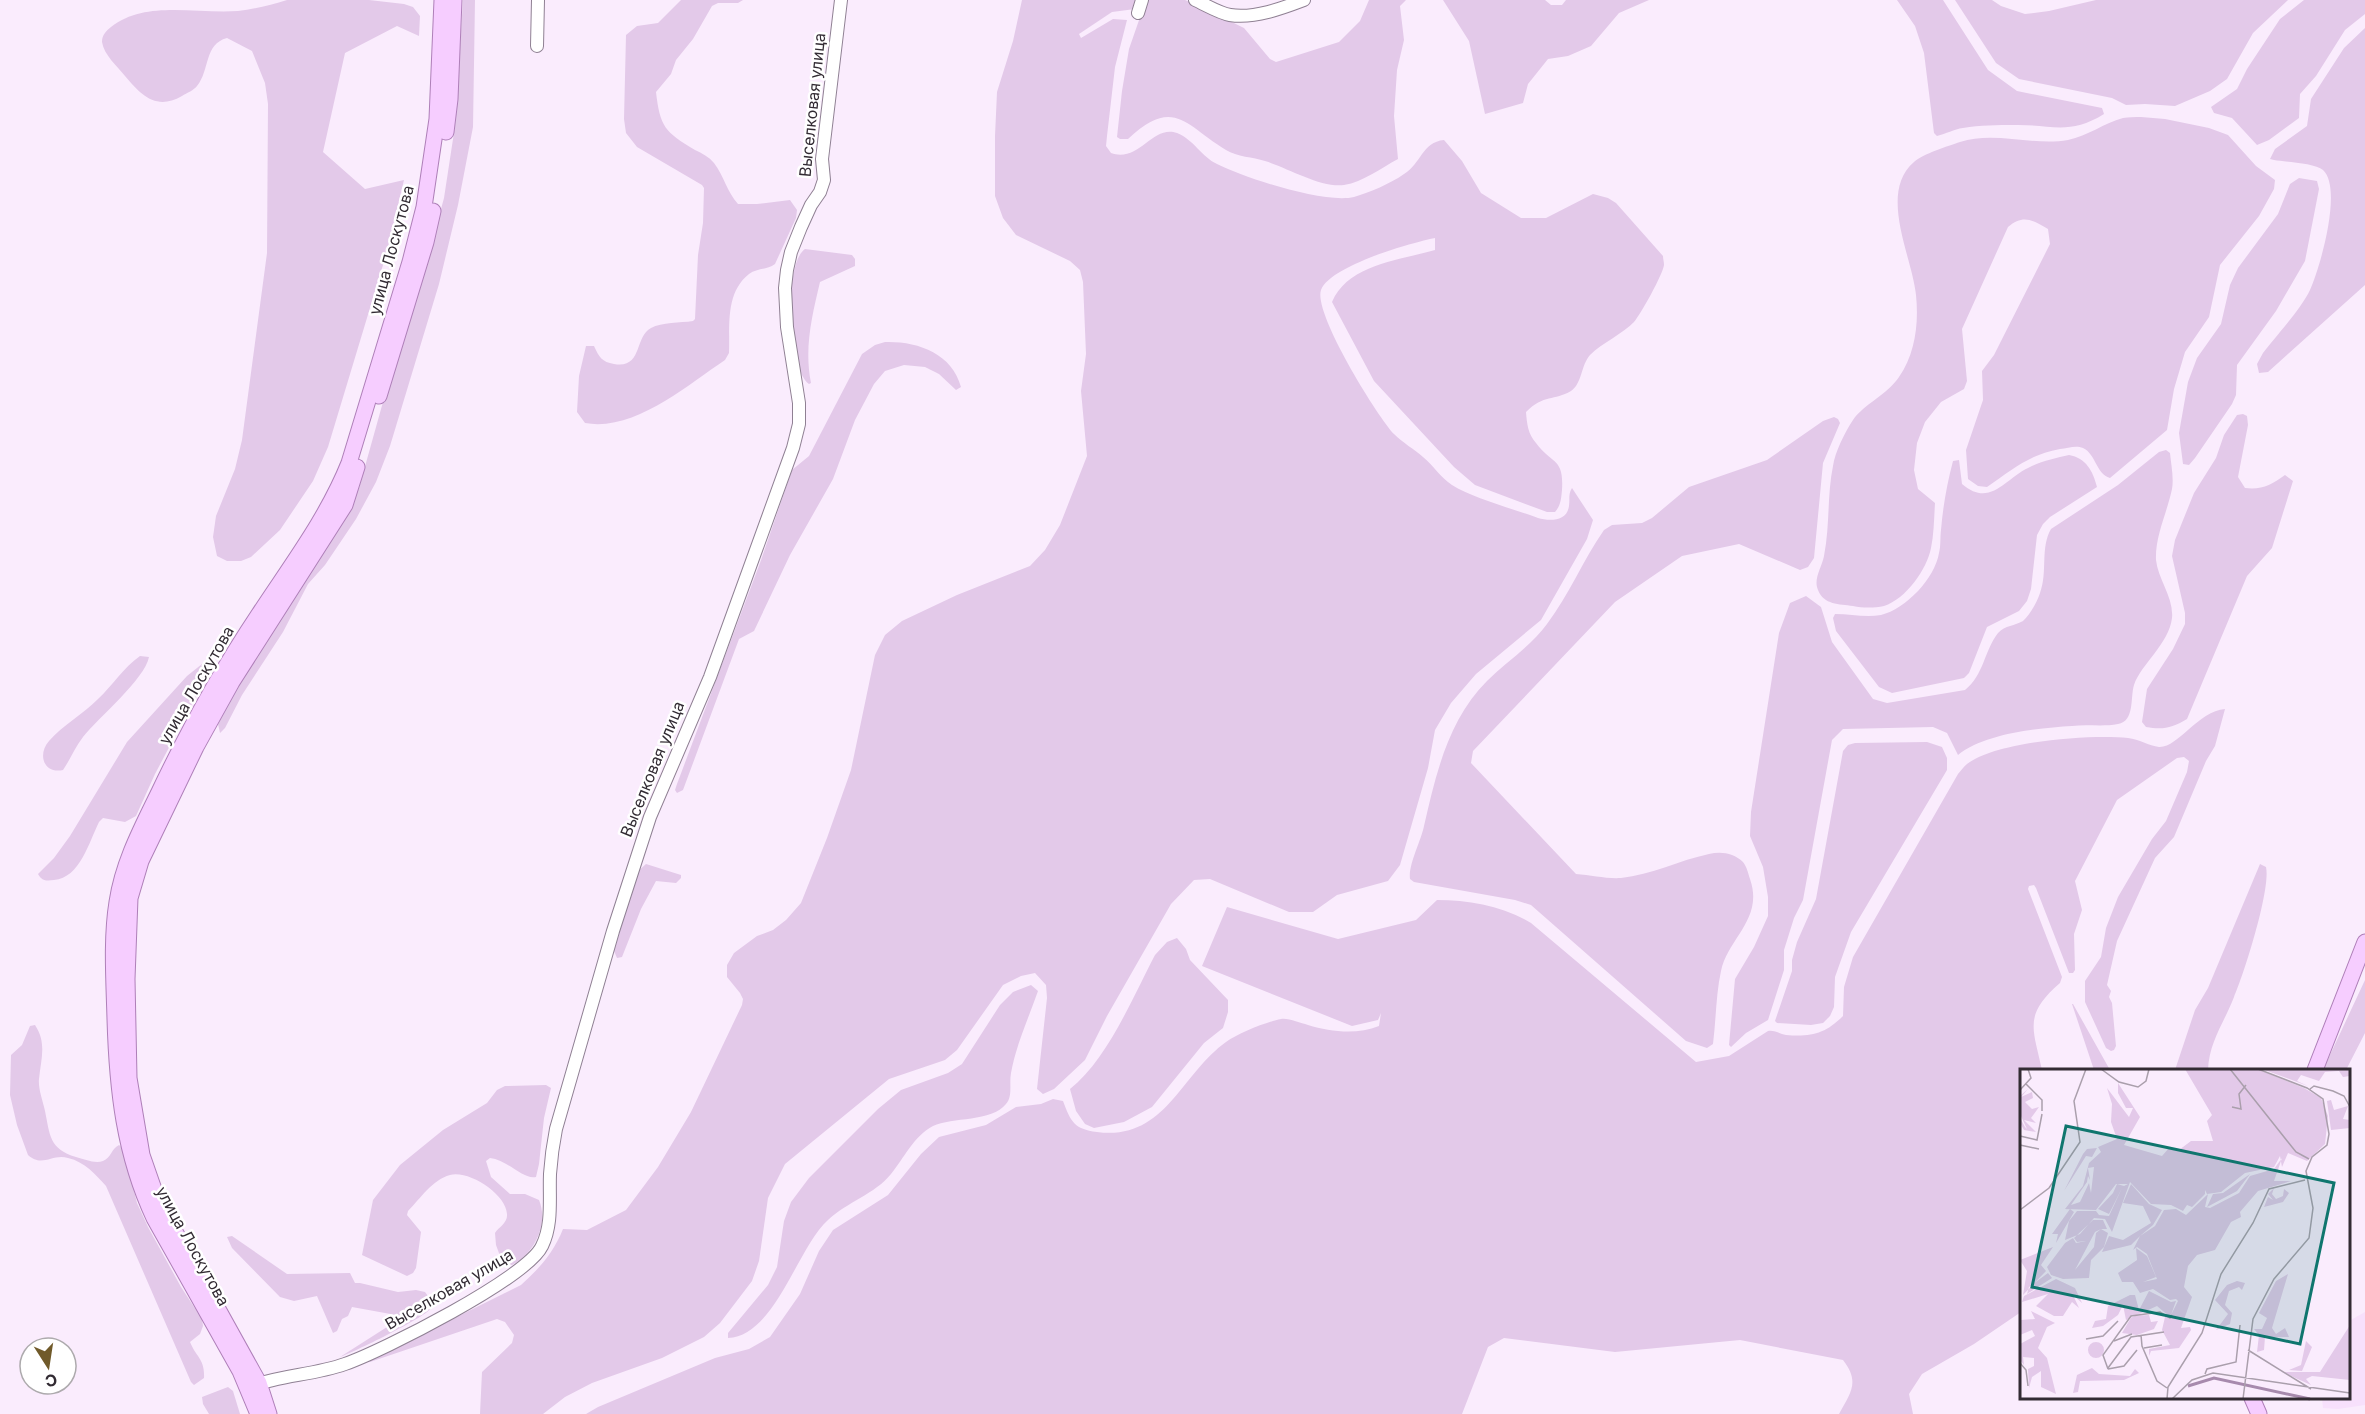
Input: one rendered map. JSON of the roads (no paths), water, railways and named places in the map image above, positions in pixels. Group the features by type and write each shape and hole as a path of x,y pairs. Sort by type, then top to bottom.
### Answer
{"main road":[{"name":"улица Лоскутова","path":"254,1385 154,1218 142,1193 119,1099 115,992 117,903 131,852 182,743 258,616 323,519 349,463 410,262 424,207 437,119 442,0"},
{"name":"улица Лоскутова","path":"254,1385 158,1201 142,1155 129,1078 127,948 130,898 141,861 196,747 231,682 345,505 426,243 439,182 450,99 454,0"},
{"path":"2315,1069 2365,942"},
{"path":"254,1385 258,1414"},
{"path":"254,1385 269,1414"},
{"path":"2252,1399 2259,1414"}],"street":[{"path":"537,46 538,0"},
{"name":"Выселковая улица","path":"254,1385 346,1364 380,1348 447,1314 514,1274 536,1256 542,1246 548,1230 556,1129 613,931 650,817 710,678 793,448 799,423 799,403 787,327 786,279 791,252 824,180 822,159 841,0"},
{"path":"1138,14 1142,0"},
{"path":"1195,0 1229,15 1243,16 1282,8 1304,0"}]}
